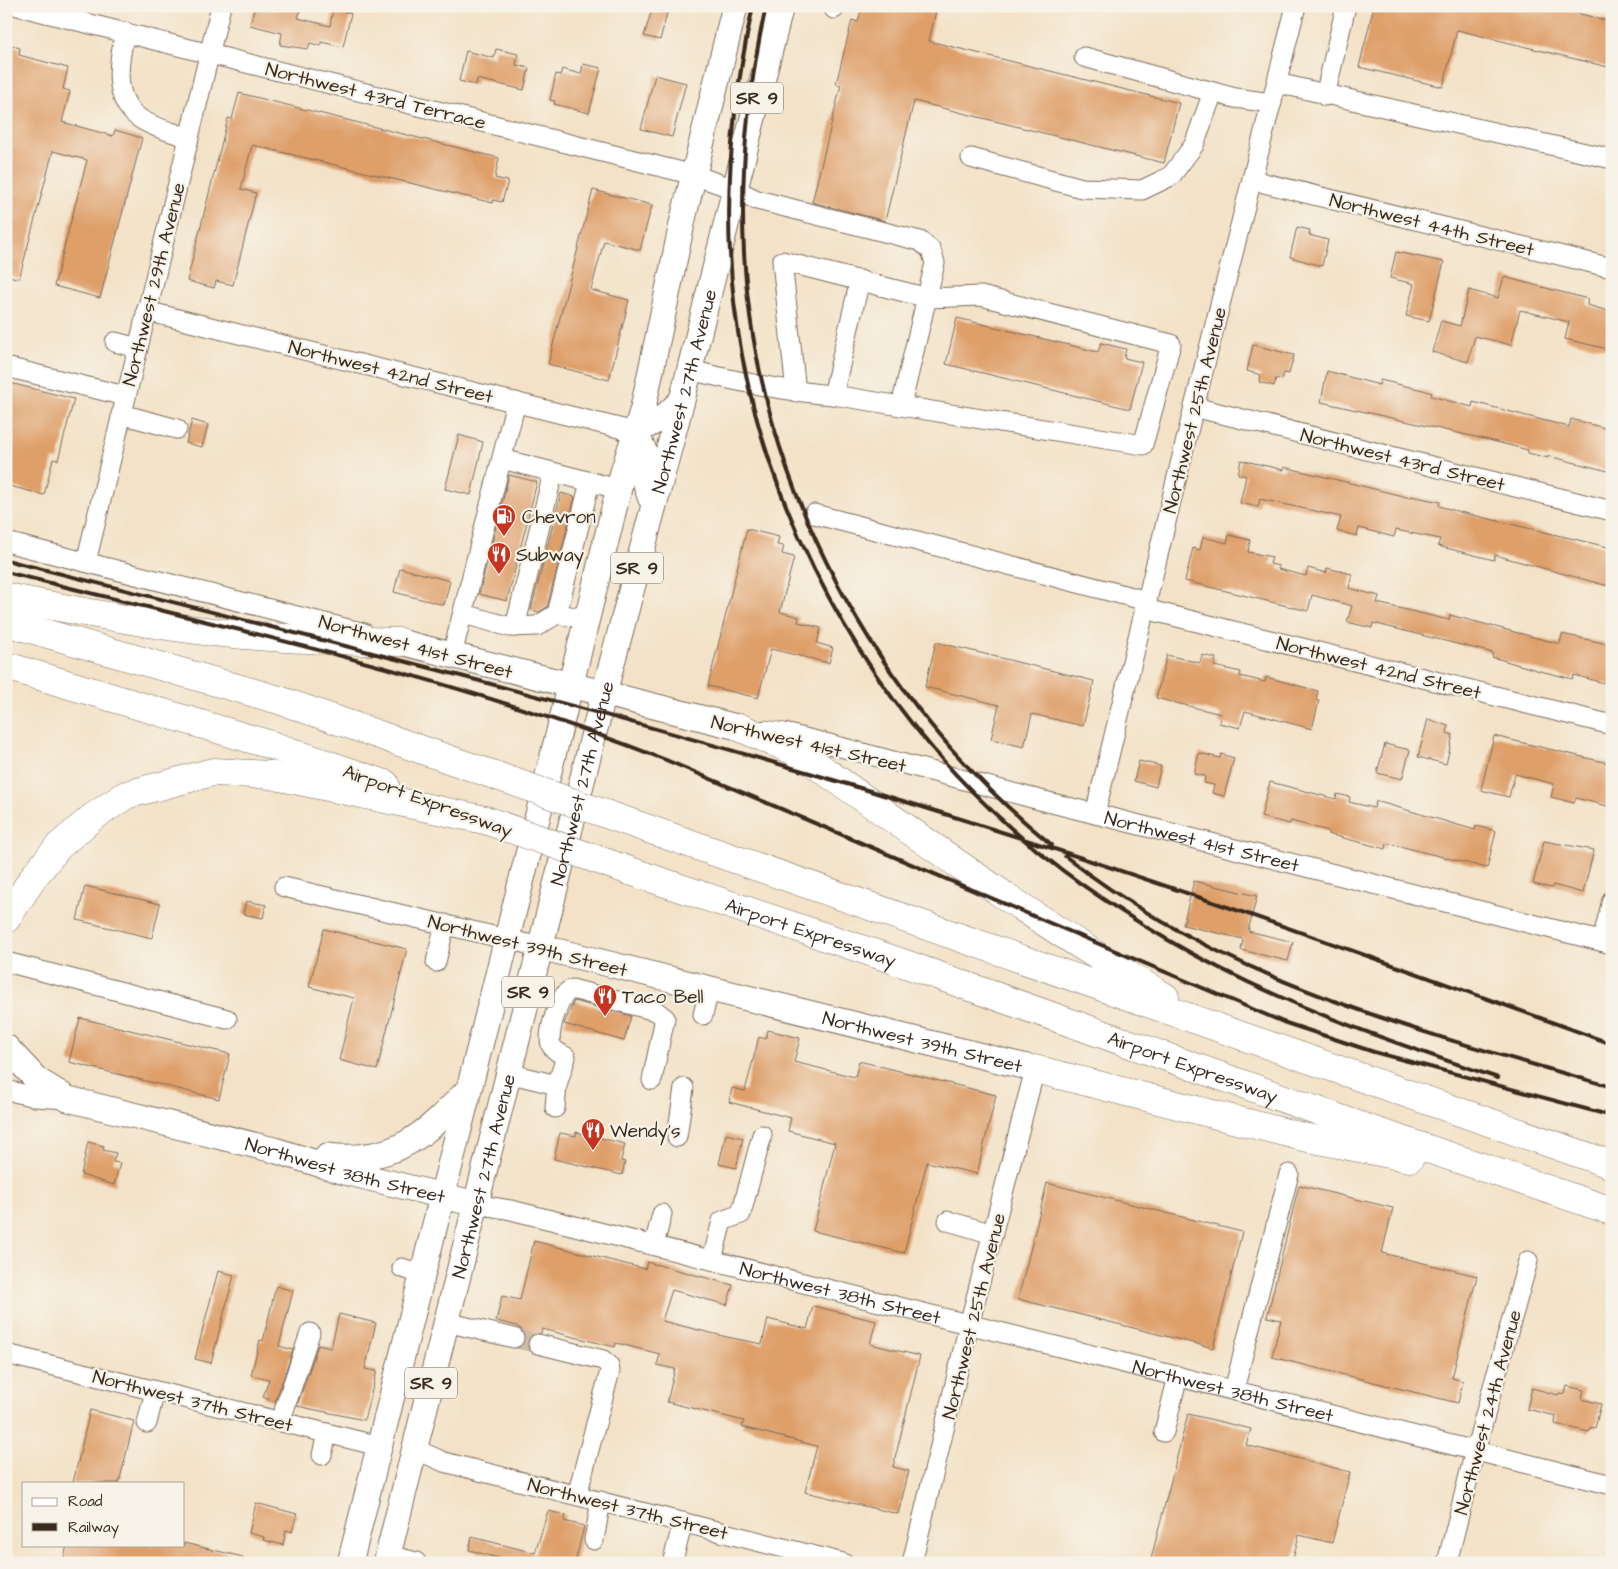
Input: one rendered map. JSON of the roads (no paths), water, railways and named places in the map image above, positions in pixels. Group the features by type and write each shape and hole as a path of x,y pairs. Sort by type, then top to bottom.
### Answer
{"highway":[{"path":"6,598 89,614 206,631 288,638 400,642"},
{"path":"6,622 279,700 1612,1165"},
{"name":"Airport Expressway","path":"6,666 271,745 410,792 630,871 896,961 1508,1178 1612,1211"},
{"path":"741,728 794,751 815,764 951,860 1052,928 1216,1028"},
{"path":"6,919 35,875 59,846 93,817 126,795 213,772 272,775 485,820"},
{"path":"1034,1069 1303,1137 1508,1178"}],"main road":[{"name":"Northwest 27th Avenue","path":"350,1563 395,1382 412,1271 442,1196 509,940 618,490 643,408 694,175 735,6"},
{"name":"Northwest 27th Avenue","path":"388,1559 508,1073 604,693 690,370 780,6"},
{"path":"653,507 645,481 646,455 635,432 664,417 682,400"},
{"name":"Northwest 41st Street","path":"400,642 741,728"},
{"name":"Northwest 39th Street","path":"540,947 835,1024 1034,1069"},
{"name":"Northwest 38th Street","path":"6,1047 37,1080 68,1099 274,1150 345,1172 476,1204"},
{"path":"274,1150 343,1158 372,1156 399,1149 418,1138 440,1119 469,1088"},
{"path":"395,1382 404,1414 404,1436 415,1449"}],"street":[{"name":"Northwest 43rd Terrace","path":"18,6 694,175 734,189 757,200 920,241 931,250 935,263 901,406"},
{"name":"Northwest 29th Avenue","path":"86,562 221,6"},
{"name":"Northwest 25th Avenue","path":"1095,814 1194,407 1296,6"},
{"path":"1324,96 1346,6"},
{"path":"125,32 118,74 121,90 132,112 140,119 189,138"},
{"path":"1084,57 1213,92 1272,103"},
{"path":"1277,83 1324,96 1612,159"},
{"path":"971,158 1082,188 1142,190 1171,176 1194,145 1213,92"},
{"name":"Northwest 44th Street","path":"1252,180 1612,268"},
{"path":"690,370 768,389 796,392 832,395 1143,445 1171,344 981,296 928,298 782,261 796,392"},
{"path":"832,395 860,280"},
{"name":"Northwest 42nd Street","path":"146,310 635,432"},
{"path":"115,342 138,348"},
{"path":"6,367 100,398 125,396"},
{"path":"452,655 464,614 516,402"},
{"name":"Northwest 43rd Street","path":"1194,407 1612,511"},
{"path":"121,414 176,429"},
{"path":"502,459 618,490"},
{"path":"515,627 553,473"},
{"path":"557,614 590,482"},
{"name":"Northwest 42nd Street","path":"814,514 1146,605 1612,725"},
{"name":"Northwest 41st Street","path":"6,542 400,642"},
{"path":"464,614 515,627 537,626 557,614 588,619"},
{"name":"Northwest 41st Street","path":"741,728 784,733 829,744 1095,814 1607,942"},
{"name":"Northwest 39th Street","path":"284,886 540,947"},
{"path":"1607,942 1612,900"},
{"path":"436,962 445,924"},
{"path":"6,962 227,1019"},
{"path":"555,1108 557,1085 566,1057 552,1048 550,1039 560,998 566,991 572,989 656,1011 665,1018 652,1080"},
{"path":"703,1015 709,990"},
{"name":"Northwest 25th Avenue","path":"912,1563 969,1325 1034,1069"},
{"path":"508,1073 557,1085"},
{"path":"678,1137 684,1088"},
{"name":"Northwest 38th Street","path":"6,1090 35,1097 68,1099"},
{"path":"712,1260 722,1221 741,1214 762,1135"},
{"path":"1234,1390 1288,1174"},
{"name":"Northwest 38th Street","path":"476,1204 511,1210 654,1245 1612,1485"},
{"path":"654,1245 662,1214"},
{"path":"948,1222 993,1234"},
{"name":"Northwest 24th Avenue","path":"1447,1563 1474,1451 1528,1261"},
{"path":"446,1322 514,1338"},
{"path":"280,1422 310,1333"},
{"path":"538,1344 603,1360 608,1365 610,1371 577,1495"},
{"name":"Northwest 37th Street","path":"6,1354 379,1446"},
{"path":"1164,1432 1178,1376"},
{"path":"147,1423 155,1391"},
{"path":"322,1454 327,1433"},
{"name":"Northwest 37th Street","path":"415,1449 444,1462 843,1563"},
{"path":"594,1540 601,1501"},
{"path":"673,1560 683,1522"},
{"path":"388,1559 416,1562"}],"tunnel":[{"path":"514,1338 538,1344"}],"railway":[{"path":"753,6 737,98 729,191 730,253 739,335 756,415 781,494 814,570 855,642 902,710 954,773 1013,830 1068,875 1148,928 1207,962 1288,1000 1371,1034 1498,1078"},
{"path":"766,6 750,98 744,160 743,222 744,253 753,338 772,422 800,503 836,581 880,655 931,725 988,788 1052,845"},
{"path":"6,560 512,690 713,745 914,804 1215,903 1414,972 1612,1044"},
{"path":"6,572 256,634 422,678 586,730 666,760 1283,1022 1374,1052 1612,1116"},
{"path":"1065,856 1126,900 1190,937 1257,970 1326,998 1397,1023 1469,1046 1612,1087"}],"place":[{"name":"Chevron","path":"504,537"},
{"name":"Subway","path":"499,575"},
{"name":"Taco Bell","path":"605,1017"},
{"name":"Wendy's","path":"593,1151"}]}
